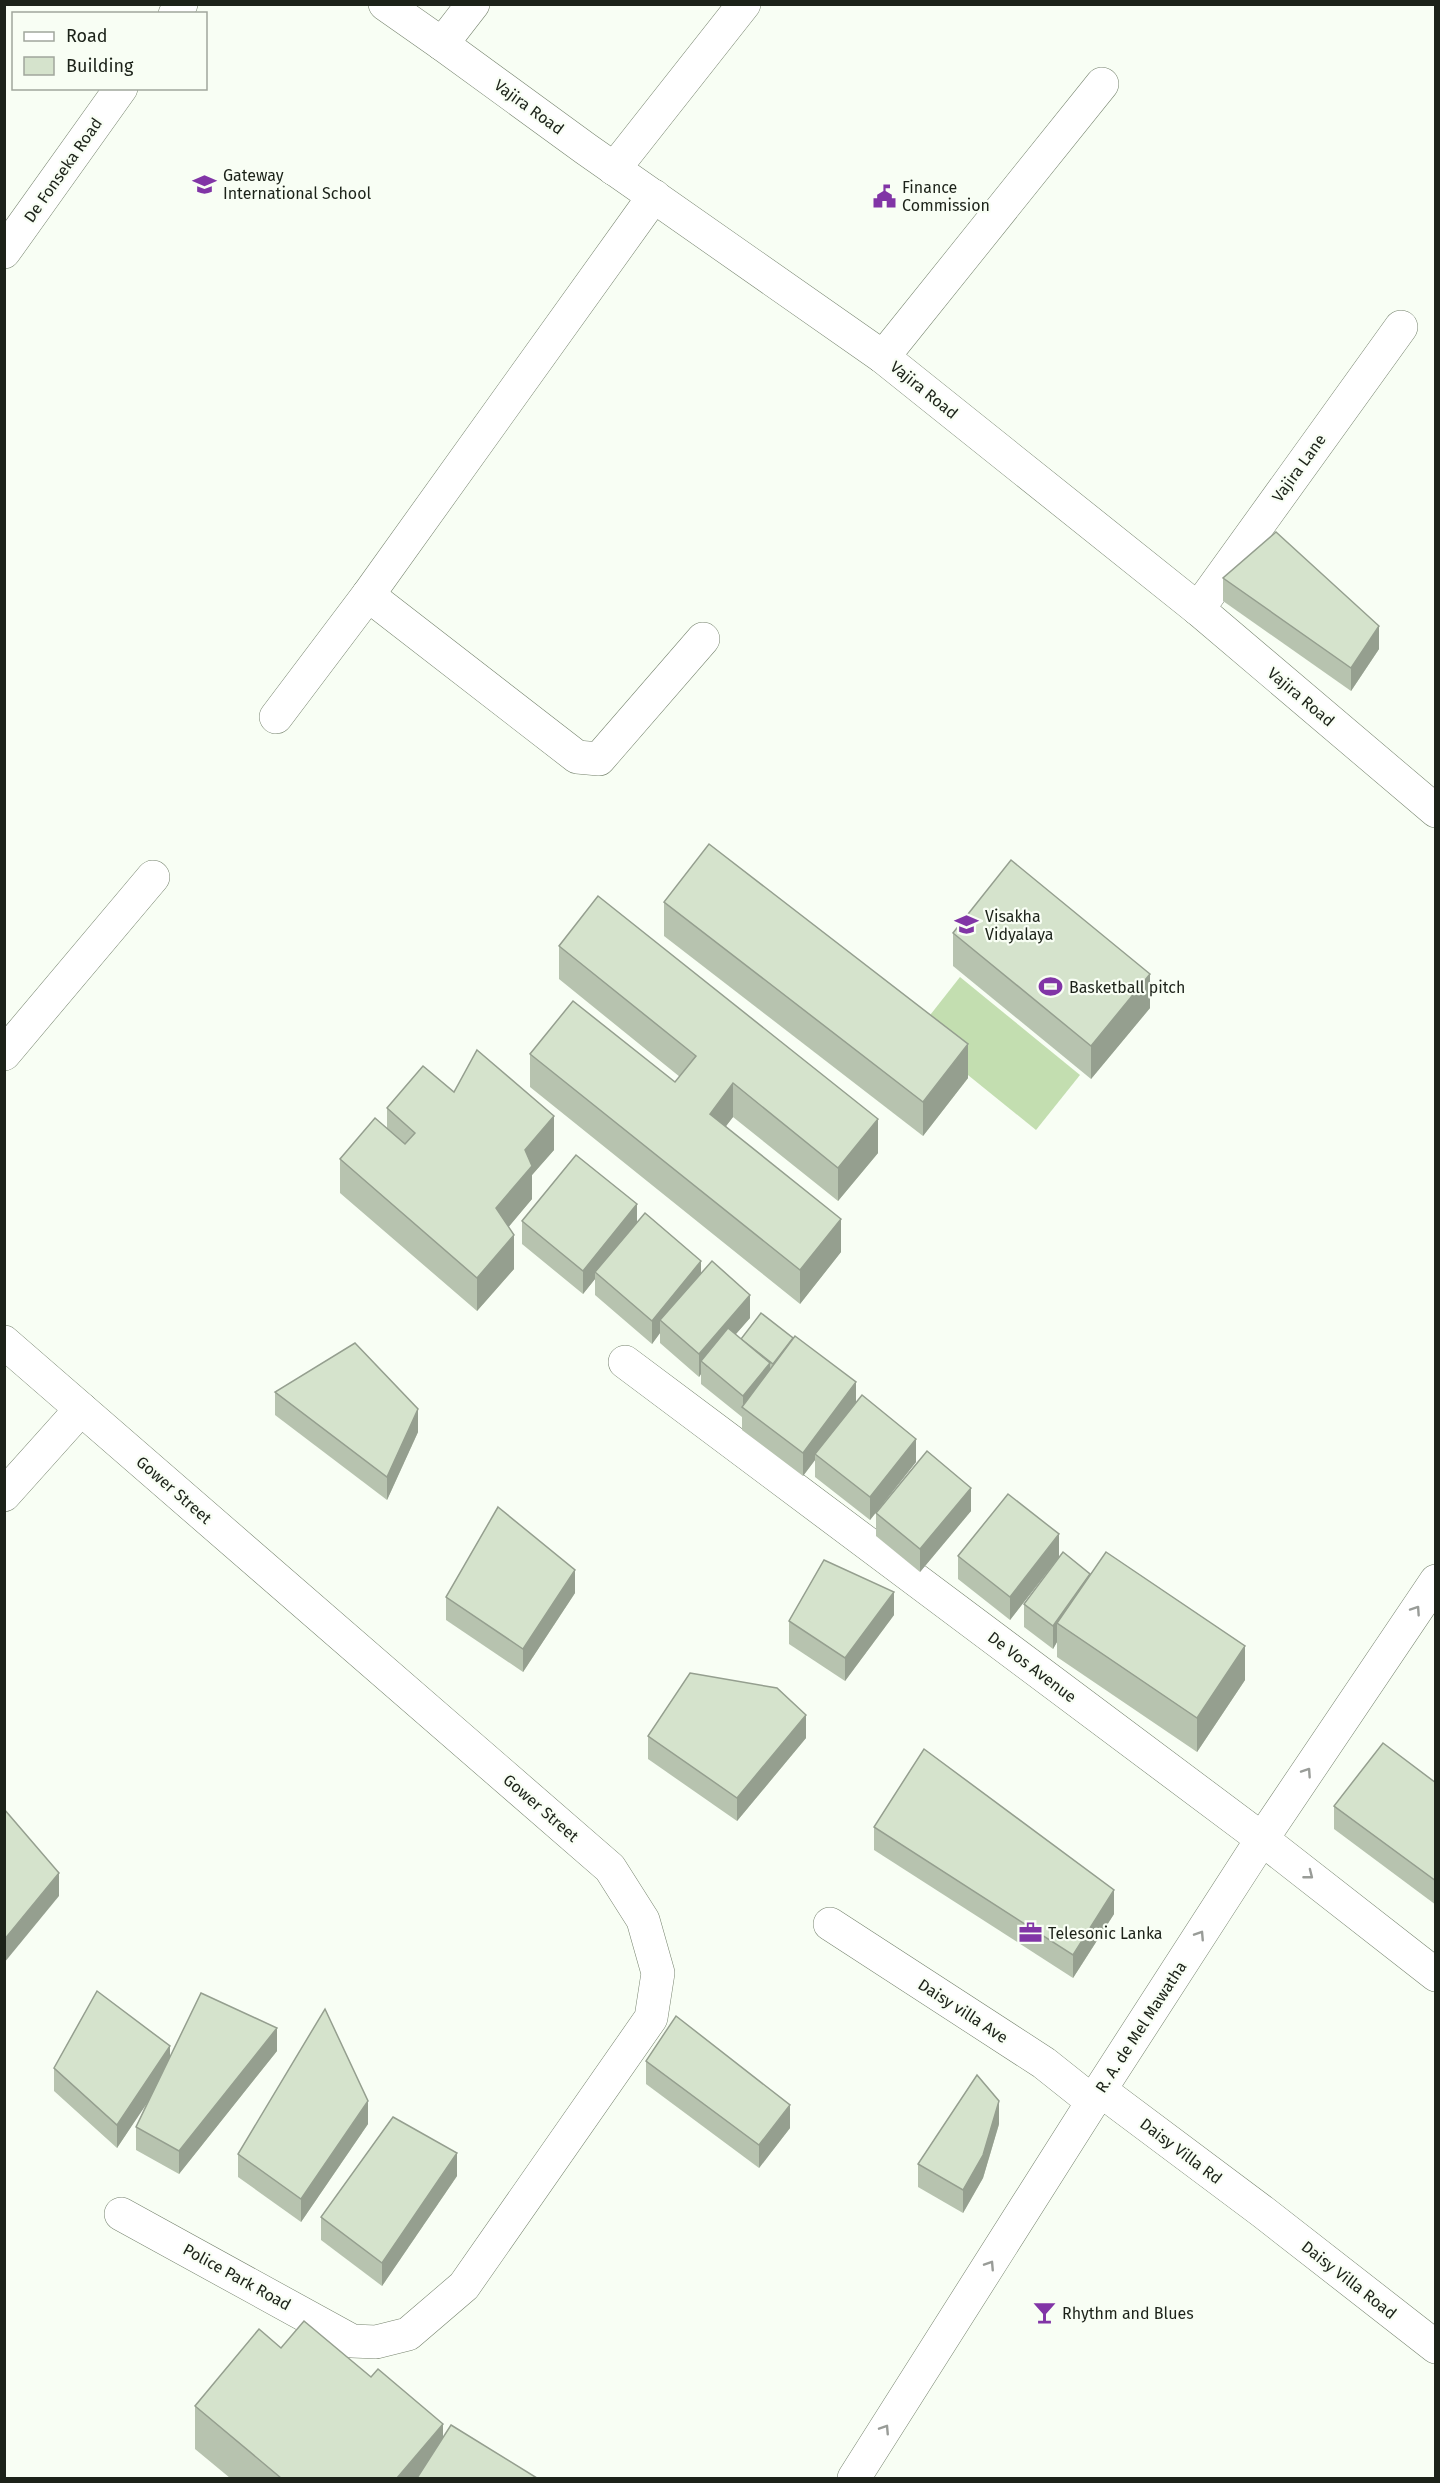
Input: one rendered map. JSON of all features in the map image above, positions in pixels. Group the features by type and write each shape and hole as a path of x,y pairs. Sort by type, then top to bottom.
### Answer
{"main road":[{"name":"Vajira Road","path":"385,4 614,169 883,357 1198,609 1436,811"},
{"path":"442,44 473,4"},
{"path":"614,169 744,4"},
{"path":"883,357 1102,84"},
{"name":"De Fonseka Road","path":"4,252 120,90"},
{"path":"276,717 368,596 654,196"},
{"name":"Vajira Lane","path":"1198,609 1401,327"},
{"path":"368,596 577,757 599,759 703,639"},
{"path":"4,1054 153,877"},
{"name":"Gower Street","path":"4,1342 610,1868 643,1920 658,1973 651,2018 464,2286 408,2334 376,2342 352,2341"},
{"name":"De Vos Avenue","path":"626,1362 1262,1839 1436,1975"},
{"path":"4,1495 81,1409"},
{"name":"R. A. de Mel Mawatha","path":"854,2478 1262,1839 1436,1581"},
{"name":"Daisy villa Ave","path":"830,1924 1096,2096"},
{"name":"Daisy Villa Rd","path":"1096,2096 1263,2212"},
{"name":"Daisy Villa Road","path":"1263,2212 1436,2347"},
{"name":"Police Park Road","path":"121,2214 352,2341"}],"green space":[{"path":"960,977 1080,1075 1036,1130 916,1033"}],"building":[{"path":"1276,532 1379,626 1351,668 1223,578"},
{"path":"709,844 968,1044 923,1102 664,902"},
{"name":"Basketball pitch","path":"1011,860 1150,974 1091,1046 953,933"},
{"path":"598,896 878,1119 838,1168 733,1083 710,1114 841,1219 800,1270 530,1054 573,1001 675,1082 696,1056 559,946"},
{"path":"477,1050 554,1116 525,1150 532,1166 496,1208 514,1235 477,1278 340,1159 375,1118 405,1144 415,1133 387,1108 423,1066 454,1092"},
{"path":"576,1155 637,1204 583,1271 522,1221"},
{"path":"645,1213 701,1261 652,1321 595,1272"},
{"path":"712,1261 750,1295 699,1354 660,1320"},
{"path":"761,1313 793,1338 773,1364 741,1339"},
{"path":"728,1328 770,1363 743,1396 701,1361"},
{"path":"795,1336 856,1382 803,1453 742,1407"},
{"path":"355,1343 418,1409 387,1477 275,1392"},
{"path":"862,1395 916,1439 870,1497 815,1454"},
{"path":"927,1451 971,1488 920,1549 876,1513"},
{"path":"1008,1494 1059,1534 1010,1597 958,1556"},
{"path":"498,1507 575,1570 523,1649 446,1597"},
{"path":"1063,1552 1090,1574 1053,1626 1024,1604"},
{"path":"1106,1552 1245,1646 1197,1718 1057,1623"},
{"path":"824,1560 894,1592 845,1658 789,1621"},
{"path":"690,1673 777,1688 806,1715 737,1798 648,1736"},
{"path":"1383,1743 1436,1783 1436,1881 1334,1806"},
{"path":"924,1749 1114,1890 1073,1955 874,1827"},
{"path":"4,1809 59,1873 4,1940"},
{"path":"97,1991 170,2046 117,2125 54,2068"},
{"path":"201,1993 277,2028 179,2151 136,2127"},
{"path":"325,2009 368,2101 301,2199 238,2154"},
{"path":"676,2016 790,2105 759,2145 646,2061"},
{"path":"977,2075 999,2101 983,2155 963,2190 918,2164"},
{"path":"393,2117 457,2153 382,2263 321,2217"},
{"path":"304,2321 371,2377 378,2369 443,2424 397,2478 281,2478 195,2406 259,2329 281,2348"},
{"path":"451,2425 537,2478 417,2478"}],"place":[{"name":"Gateway International School","path":"205,184"},
{"name":"Finance Commission","path":"884,196"},
{"name":"Visakha Vidyalaya","path":"967,925"},
{"name":"Basketball pitch","path":"1051,987"},
{"name":"Telesonic Lanka","path":"1030,1933"},
{"name":"Rhythm and Blues","path":"1044,2313"}]}
